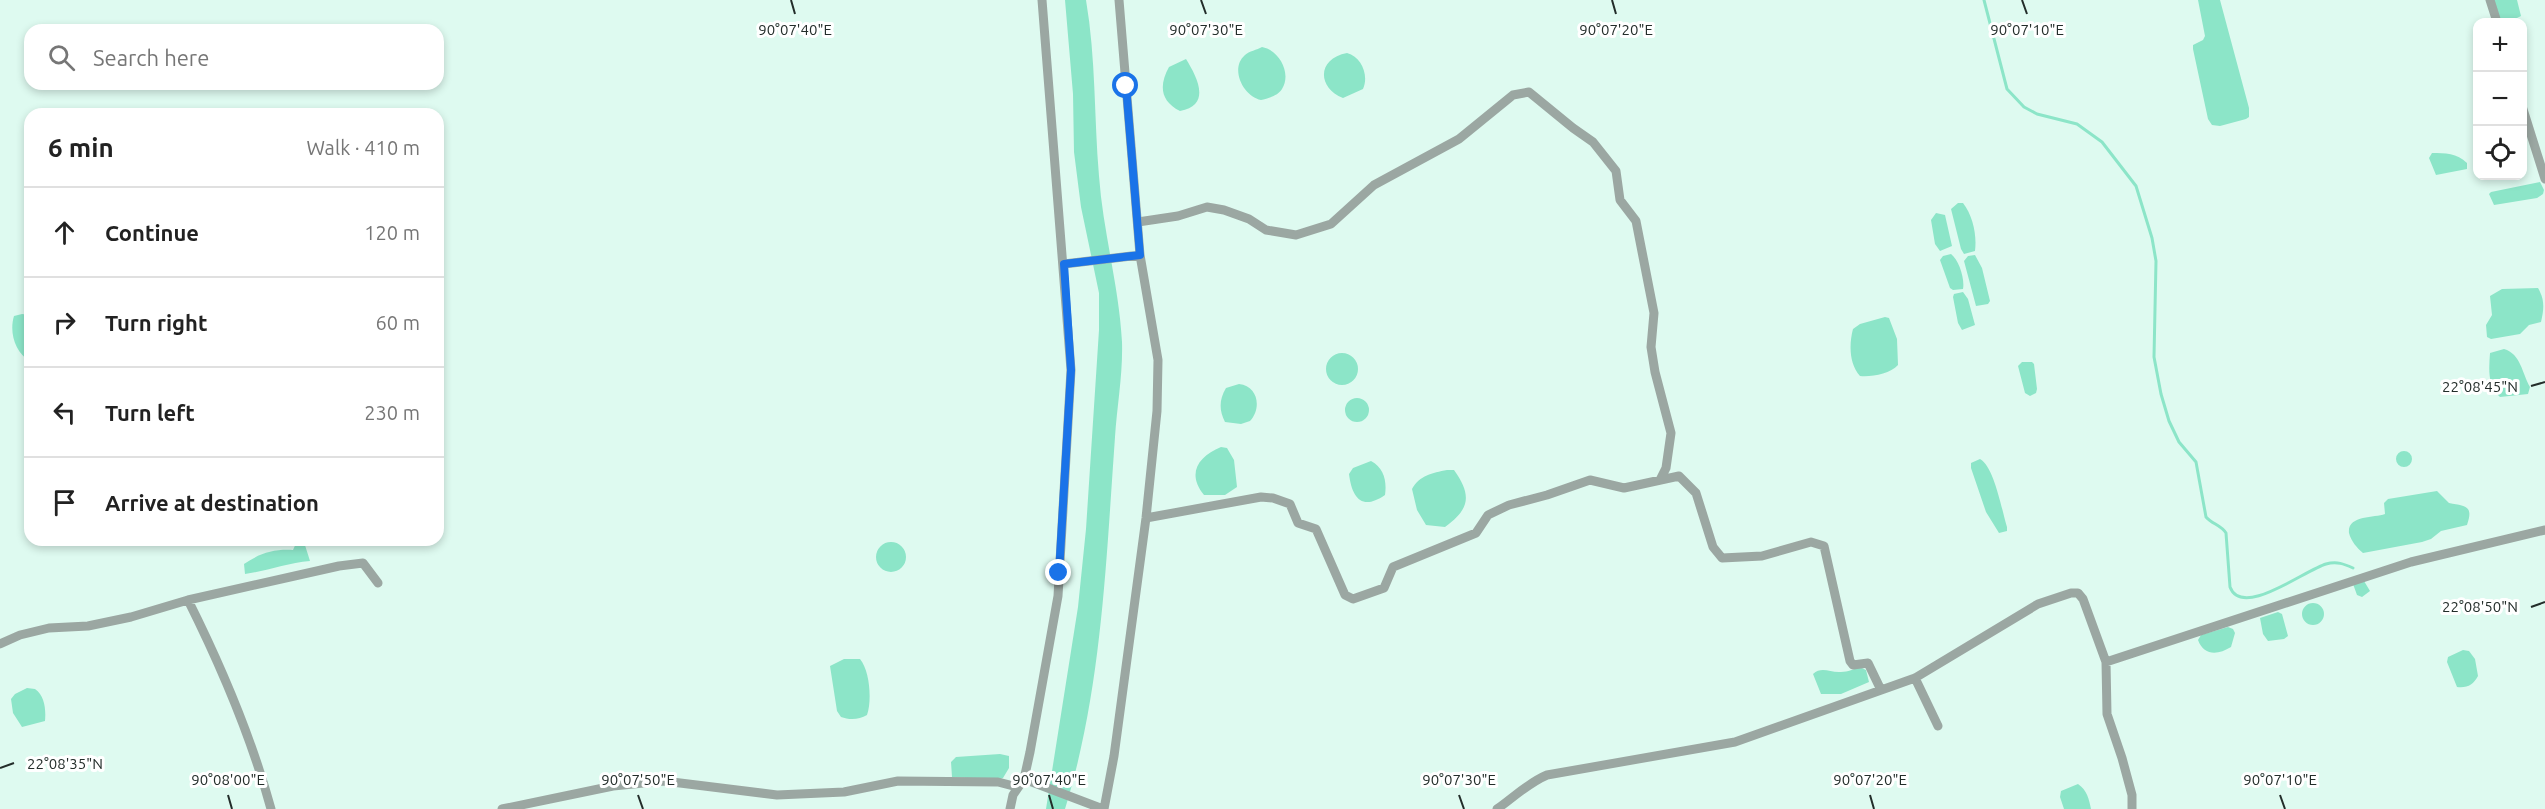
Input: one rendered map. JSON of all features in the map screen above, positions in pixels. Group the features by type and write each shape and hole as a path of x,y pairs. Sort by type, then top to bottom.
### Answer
{"street":[{"path":"1010,809 1017,787 1024,779 1058,596 1071,370 1042,0"},
{"path":"1024,779 1103,809 1114,756 1146,518 1157,411 1158,360 1140,255 1119,0"},
{"path":"2490,0 2496,18"},
{"path":"1138,222 1178,216 1207,207 1249,219 1266,230 1296,235 1331,224 1374,185 1459,139 1513,95 1529,92 1593,142 1617,171 1620,200 1636,221 1654,313 1651,347 1655,372 1671,433 1666,468 1660,480"},
{"path":"2527,119 2545,178"},
{"path":"1064,264 1140,255"},
{"path":"1146,518 1261,497 1273,498 1290,504 1298,523 1316,529 1345,595 1353,599 1384,588 1393,567 1476,533 1488,515 1509,505 1590,480 1624,488 1679,476 1696,493 1713,547 1722,558 1762,556 1811,542 1824,546 1850,661 1854,665 1868,663 1881,690"},
{"path":"2106,662 2410,562 2545,530"},
{"path":"0,644 29,632 131,617 188,600 308,572 363,563 378,583"},
{"path":"1497,809 1530,783 1547,775 1735,742 1915,678 2038,604 2071,593 2078,593 2083,599 2106,662 2107,714 2132,795 2132,809"},
{"path":"188,600 224,672 259,764 271,809"},
{"path":"1915,678 1938,726"},
{"path":"502,809 613,786 664,781 777,795 844,792 898,781 998,782 1017,787"}],"shaded area":[{"path":"1065,0 1086,0 1092,44 1101,197 1118,300 1122,354 1105,578 1095,671 1077,764 1065,809 1046,809 1078,607 1086,529 1099,330 1099,293 1081,207 1074,152 1073,94"},
{"path":"2198,0 2220,0 2249,108 2249,117 2246,119 2220,126 2212,125 2208,119 2193,49 2193,45 2203,40 2205,36"},
{"path":"2493,0 2517,0 2521,16 2500,18"},
{"path":"1262,47 1274,53 1282,63 1285,69 1285,83 1278,93 1261,100 1249,94 1244,88 1238,68 1245,55"},
{"path":"1347,53 1357,58 1363,68 1365,84 1363,89 1343,98 1328,87 1324,73 1330,61"},
{"path":"1186,59 1197,82 1199,97 1190,108 1180,111 1168,102 1163,86 1169,67"},
{"path":"2432,153 2455,155 2467,163 2467,169 2436,175 2429,158"},
{"path":"2540,182 2544,190 2543,194 2537,198 2494,205 2489,194 2491,192"},
{"path":"1958,203 1963,203 1966,208 1975,232 1975,251 1964,254 1951,209"},
{"path":"1936,213 1945,215 1952,246 1940,251 1935,244 1931,220"},
{"path":"1951,254 1961,270 1963,289 1950,288 1940,260 1943,256"},
{"path":"1975,255 1982,268 1990,301 1988,304 1976,306 1964,261 1968,256"},
{"path":"2538,288 2543,305 2541,322 2529,325 2520,334 2491,339 2487,337 2486,325 2492,315 2490,296 2502,289"},
{"path":"1963,292 1968,299 1975,325 1962,330 1958,323 1953,297 1954,294"},
{"path":"24,314 24,356 14,342 12,329 14,316"},
{"path":"1889,318 1897,339 1898,365 1880,374 1860,376 1856,371 1851,354 1853,329 1860,324"},
{"path":"2504,349 2510,351 2518,360 2530,387 2528,394 2500,397 2493,388 2489,365 2490,353"},
{"path":"1342,353 1353,358 1358,369 1353,380 1342,385 1331,380 1326,369 1331,358"},
{"path":"2022,362 2034,364 2037,389 2036,393 2030,396 2025,393 2018,366"},
{"path":"1239,384 1254,393 1257,404 1254,416 1250,421 1241,424 1225,422 1221,409 1222,397 1226,388"},
{"path":"1357,398 1366,401 1369,410 1366,419 1357,422 1348,419 1345,410 1348,401"},
{"path":"1221,447 1227,448 1234,460 1237,487 1225,495 1204,495 1196,479 1198,466 1207,455"},
{"path":"2404,451 2410,453 2412,459 2410,465 2404,467 2398,465 2396,459 2398,453"},
{"path":"1980,459 1985,463 1993,479 2007,531 1999,533 1986,512 1971,468 1971,463"},
{"path":"1371,461 1384,475 1385,495 1377,500 1364,502 1353,490 1349,474 1353,468"},
{"path":"1454,470 1464,487 1466,501 1464,508 1445,527 1426,525 1417,510 1412,489 1423,478"},
{"path":"2437,491 2449,503 2469,510 2467,525 2441,531 2431,539 2422,542 2363,553 2356,547 2349,533 2352,523 2362,518 2385,514 2384,503 2388,499"},
{"path":"891,542 902,546 906,557 902,568 891,572 880,568 876,557 880,546"},
{"path":"295,546 305,546 310,561 245,574 244,564 262,554 293,550"},
{"path":"2364,581 2370,591 2362,597 2357,595 2353,584"},
{"path":"2313,603 2321,606 2324,614 2321,622 2313,625 2305,622 2302,614 2305,606"},
{"path":"2278,612 2282,614 2288,636 2284,639 2268,641 2263,634 2260,618"},
{"path":"2228,627 2235,633 2231,647 2221,652 2216,653 2204,649 2198,640 2201,635"},
{"path":"2463,650 2469,651 2475,659 2478,676 2470,685 2457,687 2447,662 2448,657"},
{"path":"844,659 860,659 866,671 869,702 867,715 861,718 844,718 837,711 830,666"},
{"path":"1860,667 1866,670 1869,682 1841,694 1821,694 1813,674 1820,670 1844,672"},
{"path":"27,688 35,689 41,695 45,708 45,721 22,727 13,713 11,699 15,694"},
{"path":"1000,754 1009,756 1009,768 1003,778 998,780 952,777 951,762 956,757"},
{"path":"2078,784 2086,792 2091,809 2064,809 2060,797 2061,791"}],"waterway":[{"path":"1984,0 2007,89 2024,107 2037,114 2077,124 2102,142 2136,186 2152,238 2156,261 2154,357 2161,394 2169,421 2179,442 2196,462 2206,517 2226,533 2230,587 2237,595 2247,598 2275,590 2326,564 2337,563 2353,568"}],"route":[{"path":"1059,573 1071,370 1064,264 1140,255 1126,86"}]}
